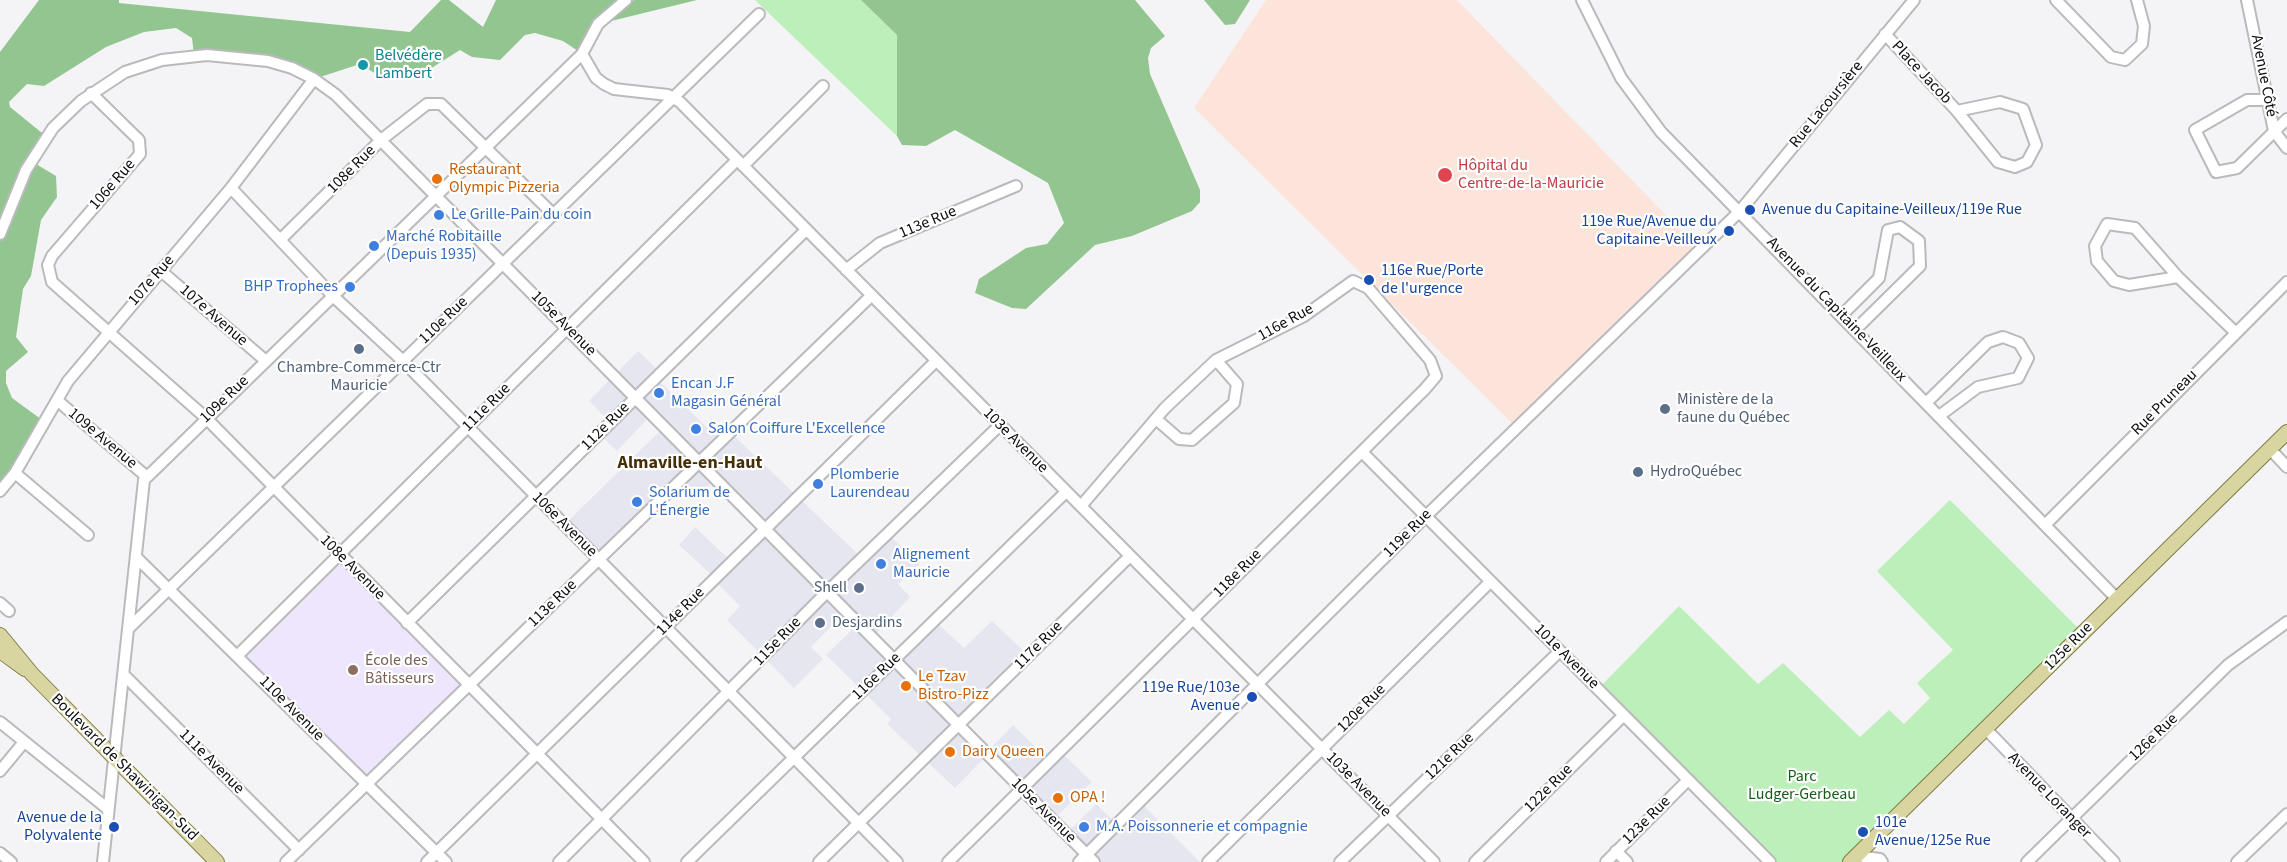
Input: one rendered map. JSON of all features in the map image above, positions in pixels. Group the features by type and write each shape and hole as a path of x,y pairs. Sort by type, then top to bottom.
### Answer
{"main road":[{"name":"125e Rue","path":"1856,860 2287,432"},
{"name":"Boulevard de Shawinigan-Sud","path":"0,635 32,674 217,862"},
{"name":"Boulevard de Shawinigan-Sud","path":"0,651 32,674"}],"street":[{"name":"109e Rue","path":"147,477 582,54 598,24 626,0"},
{"name":"Avenue du Capitaine-Veilleux","path":"1582,0 1621,78 1654,123 2117,599"},
{"name":"Rue Lacoursière","path":"1740,211 1914,0"},
{"path":"2056,0 2111,57 2125,60 2142,44 2144,26 2137,0"},
{"name":"Avenue Côté","path":"2247,0 2274,131 2287,148"},
{"name":"110e Rue","path":"129,628 759,14"},
{"name":"Place Jacob","path":"1885,34 1957,111 1998,162 2015,167 2027,162 2036,145 2023,109 2000,102 1957,111"},
{"path":"582,54 596,78 614,89 674,97"},
{"name":"105e Avenue","path":"0,234 36,151 57,124 91,93 113,78 149,62 194,55 268,61 292,68 314,79 336,95 567,328 1022,789 1087,860"},
{"name":"107e Rue","path":"0,491 15,473 58,402 68,381 231,188 314,79"},
{"name":"111e Rue","path":"237,655 567,328 823,86"},
{"name":"106e Rue","path":"52,282 48,274 52,256 140,154 139,140 91,93"},
{"name":"103e Avenue","path":"674,97 1434,862"},
{"path":"2268,100 2247,100 2195,130 2216,171 2237,168 2287,119"},
{"name":"108e Rue","path":"280,240 381,141 428,104 441,104 486,147"},
{"path":"486,147 554,214"},
{"name":"113e Rue","path":"846,270 880,243 1016,186"},
{"name":"106e Avenue","path":"231,188 333,296 403,361 897,862"},
{"name":"119e Rue","path":"1087,860 1257,684 1426,516 1740,211"},
{"path":"2178,277 2130,285 2114,281 2097,261 2095,246 2106,224 2135,228 2178,277 2235,332"},
{"path":"1841,316 1880,278 1888,230 1900,227 1919,241 1920,266 1855,330"},
{"name":"112e Rue","path":"407,623 806,230"},
{"name":"107e Avenue","path":"161,271 266,361"},
{"name":"116e Rue","path":"1080,506 1156,419 1216,360 1304,315 1353,281"},
{"name":"118e Rue","path":"948,862 1436,376 1431,360 1368,288 1353,281"},
{"name":"108e Avenue","path":"52,282 206,418 644,862"},
{"name":"Rue Pruneau","path":"2044,525 2287,282"},
{"name":"113e Rue","path":"286,862 871,296"},
{"path":"1926,403 1988,342 2003,337 2019,343 2028,358 2018,378 1978,387 1939,416"},
{"path":"1156,419 1179,439 1192,440 1234,403 1237,384 1216,360"},
{"name":"114e Rue","path":"427,862 936,361"},
{"name":"109e Avenue","path":"58,402 147,477"},
{"name":"115e Rue","path":"559,862 827,592 1000,425"},
{"path":"2270,449 2287,466"},
{"name":"101e Avenue","path":"1362,452 1770,862"},
{"path":"15,473 88,534"},
{"path":"104,862 136,557 147,477"},
{"name":"116e Rue","path":"687,862 1066,492"},
{"name":"117e Rue","path":"819,862 1130,556"},
{"name":"110e Avenue","path":"136,557 446,862"},
{"name":"120e Rue","path":"1208,862 1490,582"},
{"path":"0,603 9,612"},
{"name":"126e Rue","path":"2027,862 2228,665 2287,622"},
{"name":"121e Rue","path":"1340,862 1560,651"},
{"name":"111e Avenue","path":"124,675 299,850"},
{"name":"122e Rue","path":"1475,862 1624,715"},
{"path":"0,722 108,809"},
{"name":"Avenue Loranger","path":"1986,729 2114,862"},
{"path":"0,771 24,742"},
{"name":"123e Rue","path":"1606,862 1688,780"},
{"path":"2237,862 2287,814"},
{"path":"1616,851 1627,862"},
{"path":"0,853 11,862"},
{"path":"1856,860 1880,859 1882,862"}],"shaded area":[{"name":"Hôpital du Centre-de-la-Mauricie","path":"1266,0 1457,0 1693,243 1688,262 1514,425 1194,108"},
{"path":"638,351 661,373 656,378 721,441 730,432 862,558 888,534 920,564 898,584 910,597 873,637 894,660 935,621 964,648 992,621 1030,657 959,725 986,753 1013,725 1050,761 1060,751 1092,782 1056,817 1070,830 1096,804 1117,824 1140,802 1200,862 1079,862 1086,855 988,754 955,788 887,724 891,719 826,655 858,624 846,611 811,647 823,659 794,688 727,620 740,606 714,580 715,578 679,545 695,527 732,562 765,529 715,479 698,498 680,481 598,560 564,525 664,427 652,414 617,451 599,434 610,422 589,401"},
{"name":"École des Bâtisseurs","path":"339,555 468,686 366,785 238,655"}],"green space":[{"path":"39,0 119,0 119,3 410,32 441,0 449,0 483,27 496,0 618,0 598,17 578,51 563,41 535,33 525,35 500,60 472,57 460,50 422,74 409,77 384,79 360,64 314,79 292,68 194,55 192,38 176,28 144,32 106,47 44,86 27,84 9,102 10,107 47,137 31,161 56,176 57,197 41,220 31,276 23,289 16,337 28,352 6,371 6,383 12,398 45,422 0,491 0,52"},
{"path":"634,0 697,0 607,22"},
{"path":"755,0 861,0 897,35 897,136"},
{"path":"861,0 1135,0 1165,36 1151,48 1148,58 1150,74 1200,190 1200,202 1192,211 1132,236 1095,245 1026,309 1012,308 975,293 979,279 1026,248 1047,244 1064,223 1048,183 955,130 926,146 902,145 897,136 897,35"},
{"path":"1204,0 1250,0 1235,24 1225,25"},
{"name":"Parc Ludger-Gerbeau","path":"1950,500 2083,633 1850,862 1770,862 1598,689 1679,606 1758,684 1783,663 1860,737 1889,710 1904,724 1930,698 1917,683 1953,650 1877,571"}],"place":[{"name":"Belvédère Lambert","path":"363,65"},
{"name":"Hôpital du Centre-de-la-Mauricie","path":"1445,175"},
{"name":"Restaurant Olympic Pizzeria","path":"437,179"},
{"name":"Avenue du Capitaine-Veilleux/119e Rue","path":"1750,210"},
{"name":"Le Grille-Pain du coin","path":"439,215"},
{"name":"119e Rue/Avenue du Capitaine-Veilleux","path":"1729,231"},
{"name":"Marché Robitaille (Depuis 1935)","path":"374,246"},
{"name":"116e Rue/Porte de l'urgence","path":"1369,280"},
{"name":"BHP Trophees","path":"350,287"},
{"name":"Chambre-Commerce-Ctr Mauricie","path":"359,349"},
{"name":"Encan J.F Magasin Général","path":"659,393"},
{"name":"Ministère de la faune du Québec","path":"1665,409"},
{"name":"Salon Coiffure L'Excellence","path":"696,429"},
{"name":"HydroQuébec","path":"1638,472"},
{"name":"Plomberie Laurendeau","path":"818,484"},
{"name":"Solarium de L'Énergie","path":"637,502"},
{"name":"Alignement Mauricie","path":"881,564"},
{"name":"Shell","path":"859,588"},
{"name":"Desjardins","path":"820,623"},
{"name":"École des Bâtisseurs","path":"353,670"},
{"name":"Le Tzav Bistro-Pizz","path":"906,686"},
{"name":"119e Rue/103e Avenue","path":"1252,697"},
{"name":"Dairy Queen","path":"950,752"},
{"name":"OPA !","path":"1058,798"},
{"name":"Avenue de la Polyvalente","path":"114,827"},
{"name":"M.A. Poissonnerie et compagnie","path":"1084,827"},
{"name":"101e Avenue/125e Rue","path":"1863,832"}],"district":[{"name":"Almaville-en-Haut","path":"690,464"}]}
